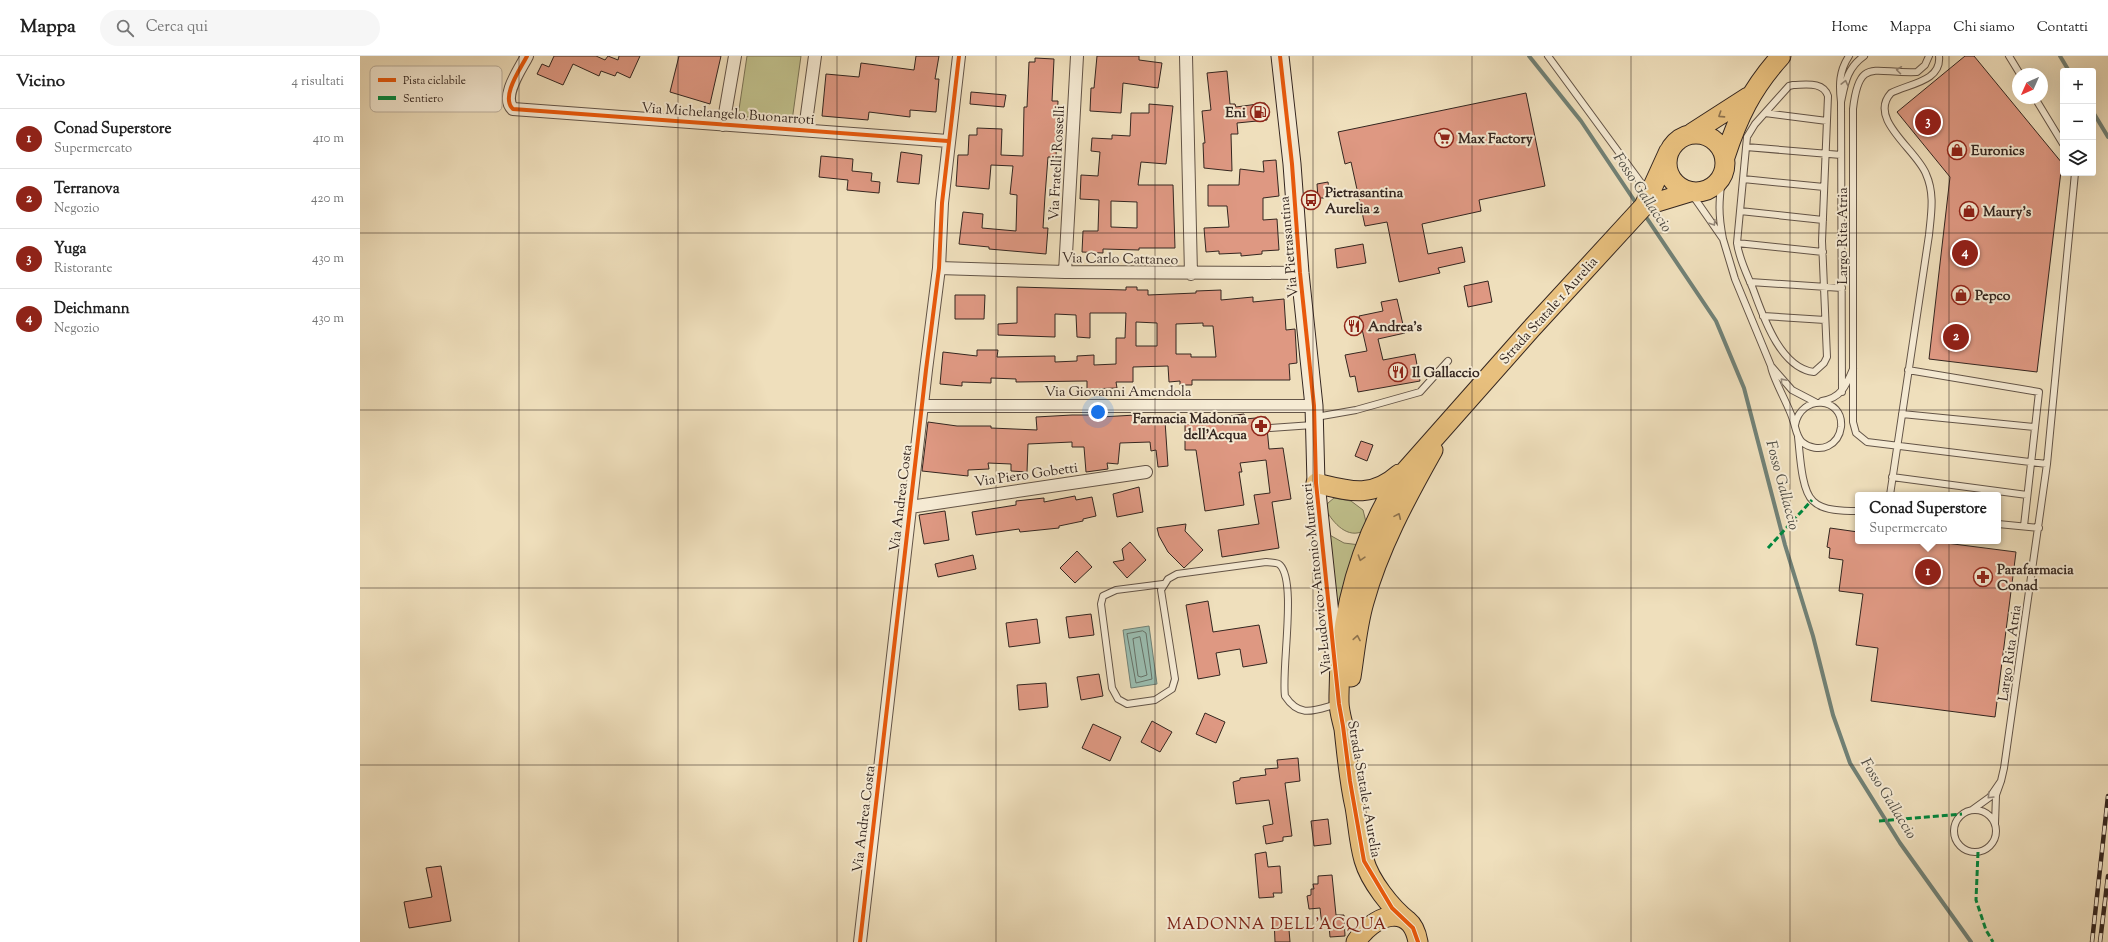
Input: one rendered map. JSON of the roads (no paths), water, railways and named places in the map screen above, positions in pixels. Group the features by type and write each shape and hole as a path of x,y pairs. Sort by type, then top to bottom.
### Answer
{"main road":[{"path":"1644,206 1690,192 1705,191 1718,183 1722,176 1725,157 1736,124 1750,96 1766,72 1781,56"},
{"path":"1644,206 1669,151 1678,139 1692,133 1750,96"},
{"path":"1692,133 1703,134 1713,139 1720,147 1725,157"},
{"path":"1669,151 1666,166 1669,176 1680,188 1690,192"},
{"name":"Strada Statale 1 Aurelia","path":"1408,921 1392,908 1364,861 1339,699 1343,632 1346,613 1361,556 1384,503 1411,463 1644,206"},
{"name":"Strada Statale 1 Aurelia","path":"1349,771 1350,677 1364,602 1382,551 1410,491 1453,416"},
{"path":"1316,483 1349,491 1372,491 1390,482 1411,463"},
{"path":"1356,942 1367,927 1373,908 1373,899 1364,861"},
{"path":"1367,927 1381,918 1402,918 1408,921 1416,932 1418,942"}],"street":[{"name":"Via Michelangelo Buonarroti","path":"527,56 511,86 508,95 511,108 948,141"},
{"path":"723,125 735,56"},
{"path":"805,129 816,56"},
{"name":"Via Andrea Costa","path":"860,942 910,507 940,268 942,203 948,141 960,56"},
{"name":"Via Fratelli Rosselli","path":"1065,272 1077,56"},
{"path":"1186,56 1191,274"},
{"name":"Via Pietrasantina","path":"1280,56 1292,164 1300,273 1314,421"},
{"name":"Via Carlo Cattaneo","path":"940,268 1191,274 1300,273"},
{"name":"Via Giovanni Amendola","path":"922,406 1314,421"},
{"name":"Via Ludovico Antonio Muratori","path":"1314,421 1316,483 1339,699"},
{"name":"Via Piero Gobetti","path":"910,507 1146,472"}],"lane":[{"path":"1548,56 1642,184"},
{"path":"1842,392 1841,102 1839,87 1843,65 1849,56"},
{"path":"1841,102 1848,73 1854,64 1864,56"},
{"name":"Largo Rita Atria","path":"1929,56 1925,65 1917,72 1871,68 1865,70 1860,75 1856,83 1853,109 1853,422 1856,433 1867,442 2047,464"},
{"path":"1890,492 1929,235 1932,196 1926,172 1910,149 1893,132 1885,113 1888,97 1897,90 1919,83 1931,76 1936,69 1939,56"},
{"path":"2009,56 2016,68"},
{"path":"1816,85 1827,93 1827,121 1822,252 1827,357 1824,363 1814,372 1805,371 1797,366 1782,350 1763,316 1740,257 1737,243 1747,137 1750,130 1789,86 1816,85"},
{"path":"2039,104 2061,140"},
{"path":"1765,113 1827,121"},
{"path":"1746,147 1841,155"},
{"path":"1722,176 1719,198 1719,215 1723,239 1735,279 1795,424 1805,485 1812,500 1820,505 1840,510 1855,511"},
{"name":"Largo Rita Atria","path":"2001,781 1990,797 1972,810 1962,814 1954,826 1955,839 1959,845 1971,852 1983,850 1994,839 1996,829 1996,795 2001,781 2004,768 2047,464 2075,176"},
{"path":"1743,179 1824,187"},
{"path":"1690,192 1723,239"},
{"path":"1740,211 1823,220"},
{"path":"1737,243 1822,252"},
{"path":"1750,282 1842,288"},
{"path":"1763,316 1825,320"},
{"path":"1270,428 1314,421 1420,392 1448,361"},
{"path":"1771,366 1792,390 1816,402 1832,406 1840,418 1841,425 1837,438 1833,443 1821,448 1808,446 1798,437"},
{"path":"1795,424 1800,411 1805,406 1816,402 1830,400 1842,392 1854,366"},
{"path":"1908,370 2039,392 2024,526"},
{"path":"1902,414 2035,428"},
{"path":"1892,477 2027,495"},
{"path":"2001,524 2039,528"},
{"path":"1163,584 1116,590 1103,596 1101,604 1112,688 1118,699 1127,704 1155,700 1172,689 1175,679 1161,590 1163,584 1172,575 1266,562 1278,563 1282,567 1286,577 1288,594 1285,696 1294,708 1302,711 1312,711 1339,699"},
{"path":"1972,810 1983,811 1988,814 1992,818 1996,829"}],"water":[{"path":"1149,626 1157,684 1131,688 1123,630"}],"waterway":[{"name":"Fosso Gallaccio","path":"1529,56 1581,121 1638,206"},
{"path":"2060,56 2067,68"},
{"path":"2096,117 2108,137"},
{"name":"Fosso Gallaccio","path":"1644,214 1716,321 1744,388 1785,545 1813,636 1833,715 1850,763 1900,843 1971,942"}],"railway":[{"path":"2092,942 2108,796"},
{"path":"2100,942 2108,876"}],"place":[{"name":"Eni","path":"1260,112"},
{"name":"Yuga","path":"1928,122"},
{"name":"Max Factory","path":"1444,138"},
{"name":"Euronics","path":"1957,150"},
{"name":"Pietrasantina Aurelia 2","path":"1311,200"},
{"name":"Maury's","path":"1969,211"},
{"name":"Deichmann","path":"1965,253"},
{"name":"Pepco","path":"1961,295"},
{"name":"Andrea's","path":"1354,326"},
{"name":"Terranova","path":"1956,337"},
{"name":"Il Gallaccio","path":"1398,372"},
{"name":"Farmacia Madonna dell'Acqua","path":"1261,426"},
{"name":"Conad Superstore","path":"1928,572"},
{"name":"Parafarmacia Conad","path":"1983,577"}],"district":[{"name":"MADONNA DELL'ACQUA","path":"1277,923"}]}
